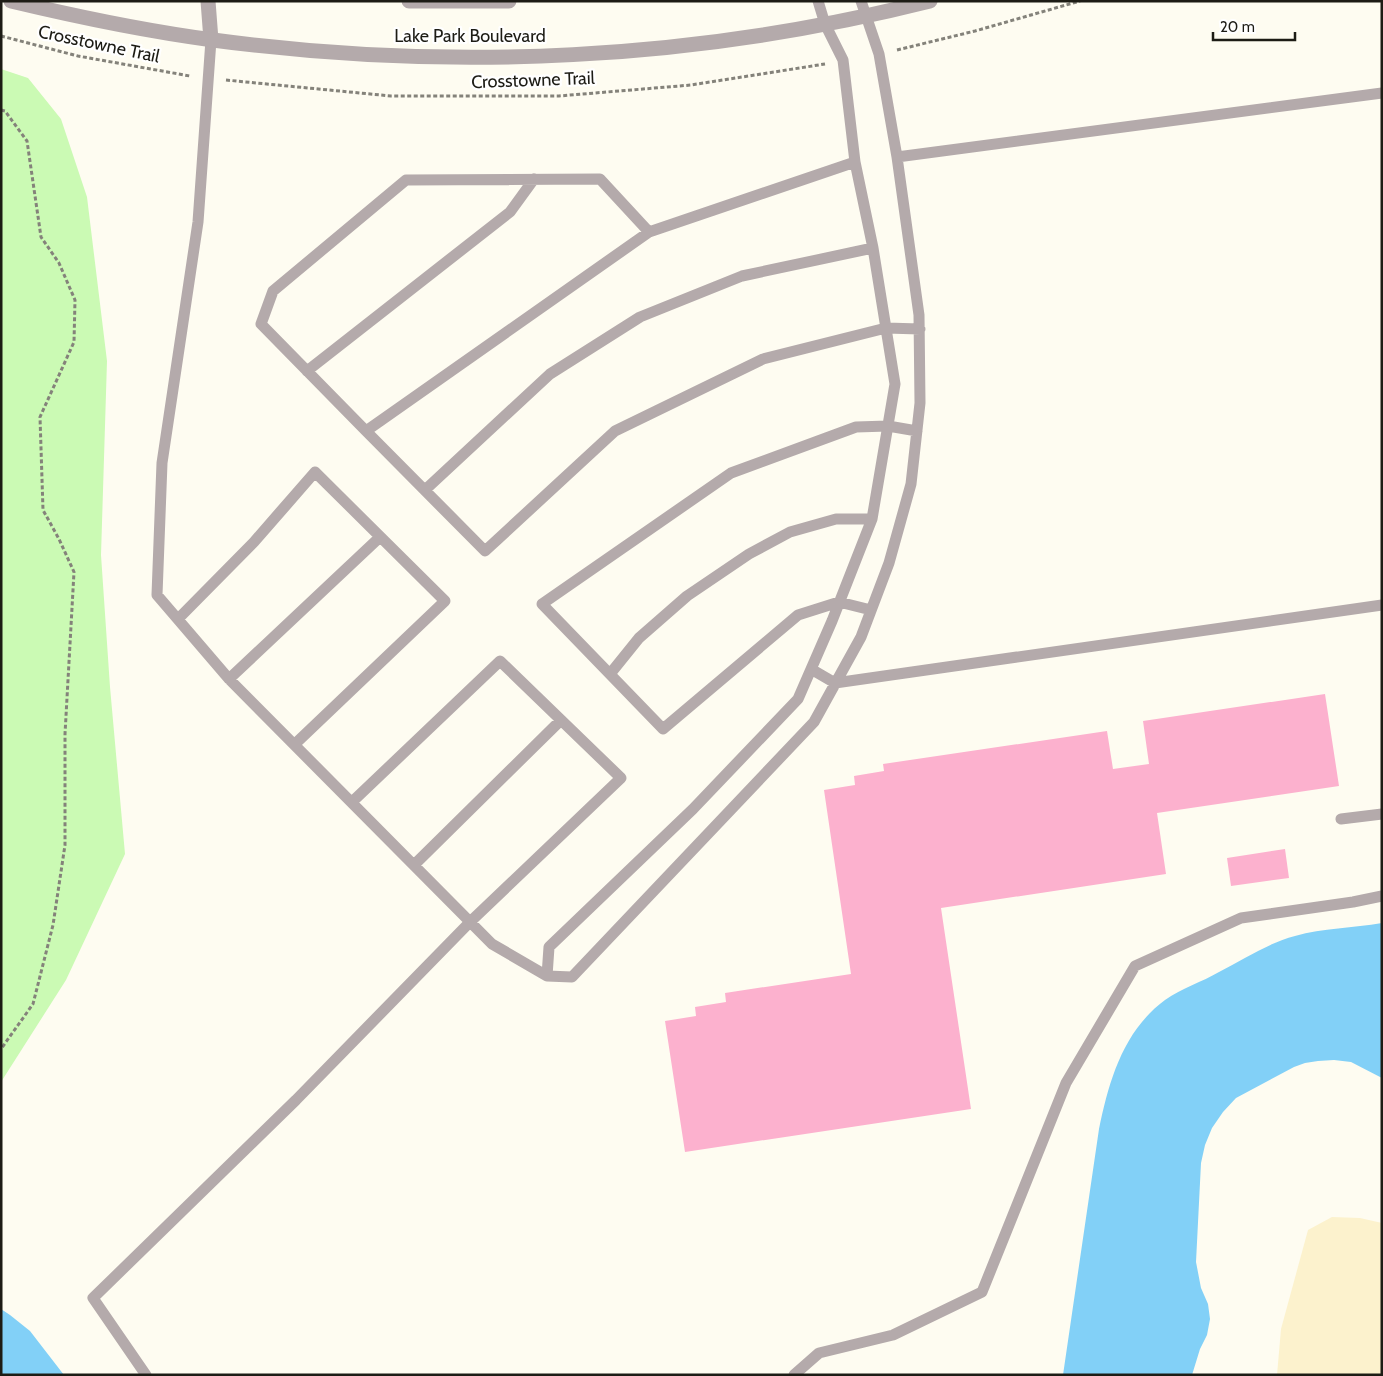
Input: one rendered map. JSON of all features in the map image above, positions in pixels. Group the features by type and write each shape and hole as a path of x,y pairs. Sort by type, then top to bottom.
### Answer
{"street":[{"name":"Lake Park Boulevard","path":"12,1 116,24 211,40 282,48 414,57 510,57 660,48 826,24 930,1"},
{"path":"208,1 211,40"},
{"name":"Lake Park Boulevard","path":"409,1 509,1"}],"lane":[{"path":"547,976 549,947 693,809 798,699 872,519 895,384 873,248 855,162 843,60 826,24 818,1"},
{"path":"211,40 198,222 162,463 157,595 229,679 492,944 547,976 572,976 814,722 861,637 889,563 911,484 920,403 920,329 897,157 879,54 861,1"},
{"path":"897,157 1382,93"},
{"path":"366,431 650,232 855,162"},
{"path":"307,371 510,212 534,179"},
{"path":"650,232 600,179 406,180 273,291 261,324 485,551 615,431 764,359 886,328 920,329"},
{"path":"424,490 550,374 640,317 742,276 873,248"},
{"path":"871,610 839,602 798,614 663,729 542,604 732,473 856,427 888,426 917,431"},
{"path":"178,619 254,542 314,472 446,601 295,744"},
{"path":"610,674 639,638 687,596 749,554 790,532 836,519 872,519"},
{"path":"229,679 380,537"},
{"path":"811,668 835,683 1382,605"},
{"path":"146,1375 93,1298 296,1100 470,922 621,778 500,661 352,802"},
{"path":"414,865 561,720"},
{"path":"1341,819 1382,814"},
{"path":"794,1375 819,1353 893,1335 982,1292 1066,1083 1135,966 1241,918 1382,896"}],"path":[{"path":"902,48 975,31 1080,1"},
{"name":"Crosstowne Trail","path":"1,36 78,56 192,76"},
{"name":"Crosstowne Trail","path":"242,82 392,96 559,96 691,85 824,64"},
{"path":"1,110 5,111 27,141 41,237 59,263 75,300 74,342 40,417 43,510 74,572 65,734 65,846 53,925 33,1004 1,1049"}],"green space":[{"path":"1,69 28,78 61,119 87,197 107,361 101,555 110,687 125,854 66,980 1,1082"}],"sand":[{"path":"1332,1217 1360,1218 1382,1223 1382,1375 1277,1375 1281,1329 1308,1230"}],"water":[{"path":"1382,923 1382,1078 1351,1062 1334,1060 1305,1063 1236,1098 1212,1128 1205,1145 1201,1163 1196,1262 1201,1288 1208,1304 1210,1319 1207,1335 1200,1349 1192,1375 1063,1375 1099,1129 1113,1075 1128,1042 1138,1026 1165,1000 1275,943 1316,931"},
{"path":"1,1309 30,1331 64,1375 1,1375"}],"building":[{"path":"1325,694 1339,786 1157,813 1166,874 941,908 971,1109 685,1152 665,1021 696,1016 695,1007 726,1002 725,993 851,974 824,790 855,785 854,776 884,771 883,764 1107,731 1113,769 1149,764 1143,721"},
{"path":"1285,849 1289,878 1231,886 1227,858"}]}
